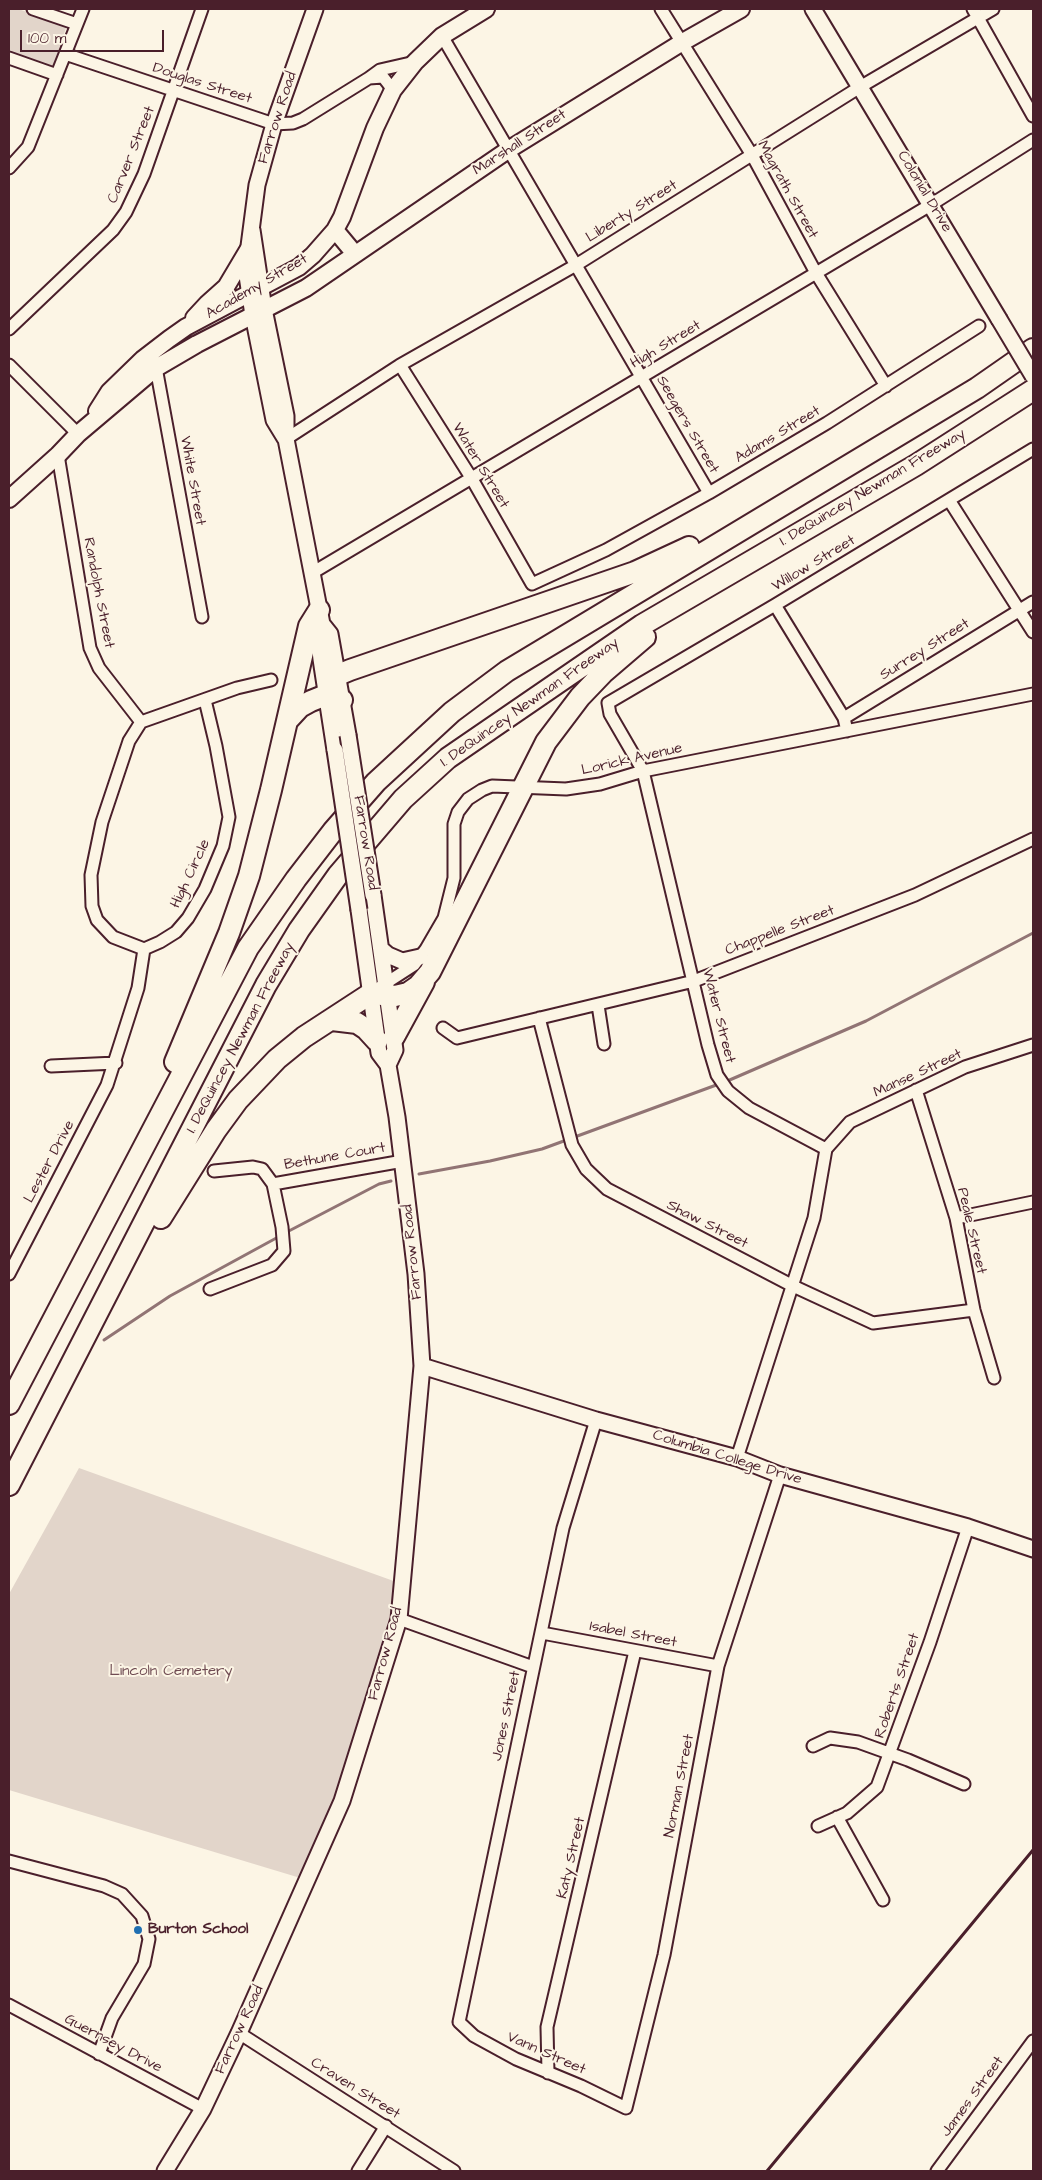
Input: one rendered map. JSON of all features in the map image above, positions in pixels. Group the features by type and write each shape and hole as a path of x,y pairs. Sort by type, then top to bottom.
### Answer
{"highway":[{"path":"9,1404 248,948 333,830 376,782 452,712 507,671 977,388 1033,349"},
{"name":"I. DeQuincey Newman Freeway","path":"9,1485 266,985 299,930 356,854 403,798 448,758 642,625 916,465 1033,390"},
{"path":"287,721 300,707 334,698 338,676 408,649 466,631 635,572 692,546 768,505 853,463"},
{"path":"332,1020 357,1023 385,1039 546,742 580,697 624,653 717,580"},
{"path":"79,1270 98,1217 177,1057 229,933 249,876 309,626 320,617"},
{"path":"99,1311 131,1267 216,1130 238,1100 277,1059 304,1037 381,991 395,996 408,992 418,986 425,965"}],"main road":[{"name":"Farrow Road","path":"256,290 246,269 258,185 274,124 315,9"},
{"name":"Academy Street","path":"84,428 109,392 153,351 186,327 299,267 313,256 335,230 375,128 394,90 415,62 442,36 486,9"},
{"name":"Marshall Street","path":"84,428 156,368 306,288 508,150 681,43 741,9"},
{"name":"Colonial Drive","path":"813,9 932,204 1033,376"},
{"name":"Farrow Road","path":"166,2171 202,2109 239,2033 342,1801 399,1619 422,1366 416,1274 403,1160 388,1065 395,1050 385,1039 381,991 381,949 373,894 348,734 334,698 318,634 320,617 286,439 274,420 256,290 252,230"},
{"path":"335,230 355,254"},
{"path":"186,327 226,287 248,250"},
{"path":"9,499 58,455 84,428"},
{"name":"Farrow Road","path":"320,617 330,634 338,676"},
{"name":"Farrow Road","path":"334,698 335,750 359,910 381,991"},
{"path":"381,949 388,955 402,961 425,965"},
{"name":"Columbia College Drive","path":"422,1366 596,1420 737,1458 780,1475 968,1527 1033,1549"}],"street":[{"path":"32,9 77,24"},
{"path":"9,168 28,147 83,9"},
{"name":"Carver Street","path":"9,329 113,230 126,212 144,174 202,9"},
{"name":"Magrath Street","path":"661,9 752,155 816,273 886,386"},
{"name":"Liberty Street","path":"286,439 400,365 576,265 976,13 993,9"},
{"path":"976,13 1033,116"},
{"name":"Seegers Street","path":"442,36 709,493"},
{"name":"Douglas Street","path":"65,54 274,124"},
{"path":"9,58 57,75"},
{"path":"274,124 293,123 303,119 380,70 415,62"},
{"path":"369,78 383,77 394,90"},
{"name":"High Street","path":"312,573 932,204 1033,140"},
{"name":"Adams Street","path":"532,584 606,550 709,493 886,386 979,326"},
{"name":"White Street","path":"153,351 202,617"},
{"path":"9,365 84,428"},
{"name":"Water Street","path":"400,365 472,479 532,584"},
{"name":"Willow Street","path":"608,703 775,606 1033,449"},
{"name":"Randolph Street","path":"58,455 90,648 100,668 141,722"},
{"path":"950,500 1033,632"},
{"name":"Surrey Street","path":"844,718 1033,602"},
{"path":"775,606 844,718 847,731"},
{"path":"144,949 113,937 97,920 92,906 91,874 110,792 129,741 141,722 237,688 271,680"},
{"name":"Lorick Avenue","path":"425,965 451,895 454,878 454,824 458,812 468,800 482,790 492,786 566,790 600,784 643,771 1033,694"},
{"name":"High Circle","path":"144,949 176,932 188,918 204,889 223,846 229,817 216,746 204,700"},
{"name":"Water Street","path":"608,703 610,714 643,771 708,1045 717,1075 728,1091 749,1108 826,1148"},
{"name":"Chappelle Street","path":"443,1028 457,1038 694,981 915,895 1033,839"},
{"name":"Lester Drive","path":"9,1274 107,1085 116,1063 138,988 144,949"},
{"path":"598,1005 604,1044"},
{"name":"Shaw Street","path":"539,1018 572,1145 586,1169 607,1189 793,1286 873,1323 974,1310"},
{"name":"Manse Street","path":"826,1148 850,1122 965,1067 1033,1045"},
{"path":"51,1066 116,1063"},
{"name":"Peale Street","path":"916,1090 956,1218 974,1310 994,1378"},
{"path":"737,1458 814,1218 826,1148"},
{"name":"Bethune Court","path":"273,1184 403,1160"},
{"name":"Bethune Court","path":"210,1289 272,1265 284,1251 282,1227 273,1184 262,1169 253,1167 214,1171"},
{"path":"956,1218 1033,1202"},
{"name":"Jones Street","path":"459,2022 563,1528 596,1420"},
{"name":"Norman Street","path":"626,2108 664,1955 718,1666 780,1475"},
{"name":"Roberts Street","path":"818,1826 847,1813 877,1787 891,1753 968,1527"},
{"path":"399,1619 533,1667"},
{"name":"Isabel Street","path":"542,1633 718,1666"},
{"name":"Katy Street","path":"548,2073 547,2027 635,1651"},
{"path":"813,1746 830,1738 858,1742 891,1753 964,1784"},
{"path":"836,1817 883,1900"},
{"path":"9,1861 104,1886 122,1894 142,1916 149,1939 144,1964 112,2018 99,2054"},
{"name":"Guernsey Drive","path":"9,2005 202,2109"},
{"name":"Vann Street","path":"459,2022 474,2036 516,2059 581,2086 626,2108"},
{"name":"Craven Street","path":"239,2033 454,2171"},
{"name":"James Street","path":"938,2171 1031,2049"},
{"path":"358,2171 386,2126"}],"green space":[{"path":"9,9 18,9 67,25 52,70 9,55"},
{"name":"Lincoln Cemetery","path":"79,1468 402,1584 399,1619 307,1880 9,1790 9,1594"}],"waterway":[{"path":"725,1082 866,1021 1033,933"},
{"path":"419,1174 542,1149 719,1084"},
{"path":"285,1233 379,1184 391,1181"},
{"path":"104,1340 170,1296 280,1236"}],"railway":[{"path":"767,2171 1033,1850"}],"place":[{"name":"Burton School","path":"138,1930"}]}
